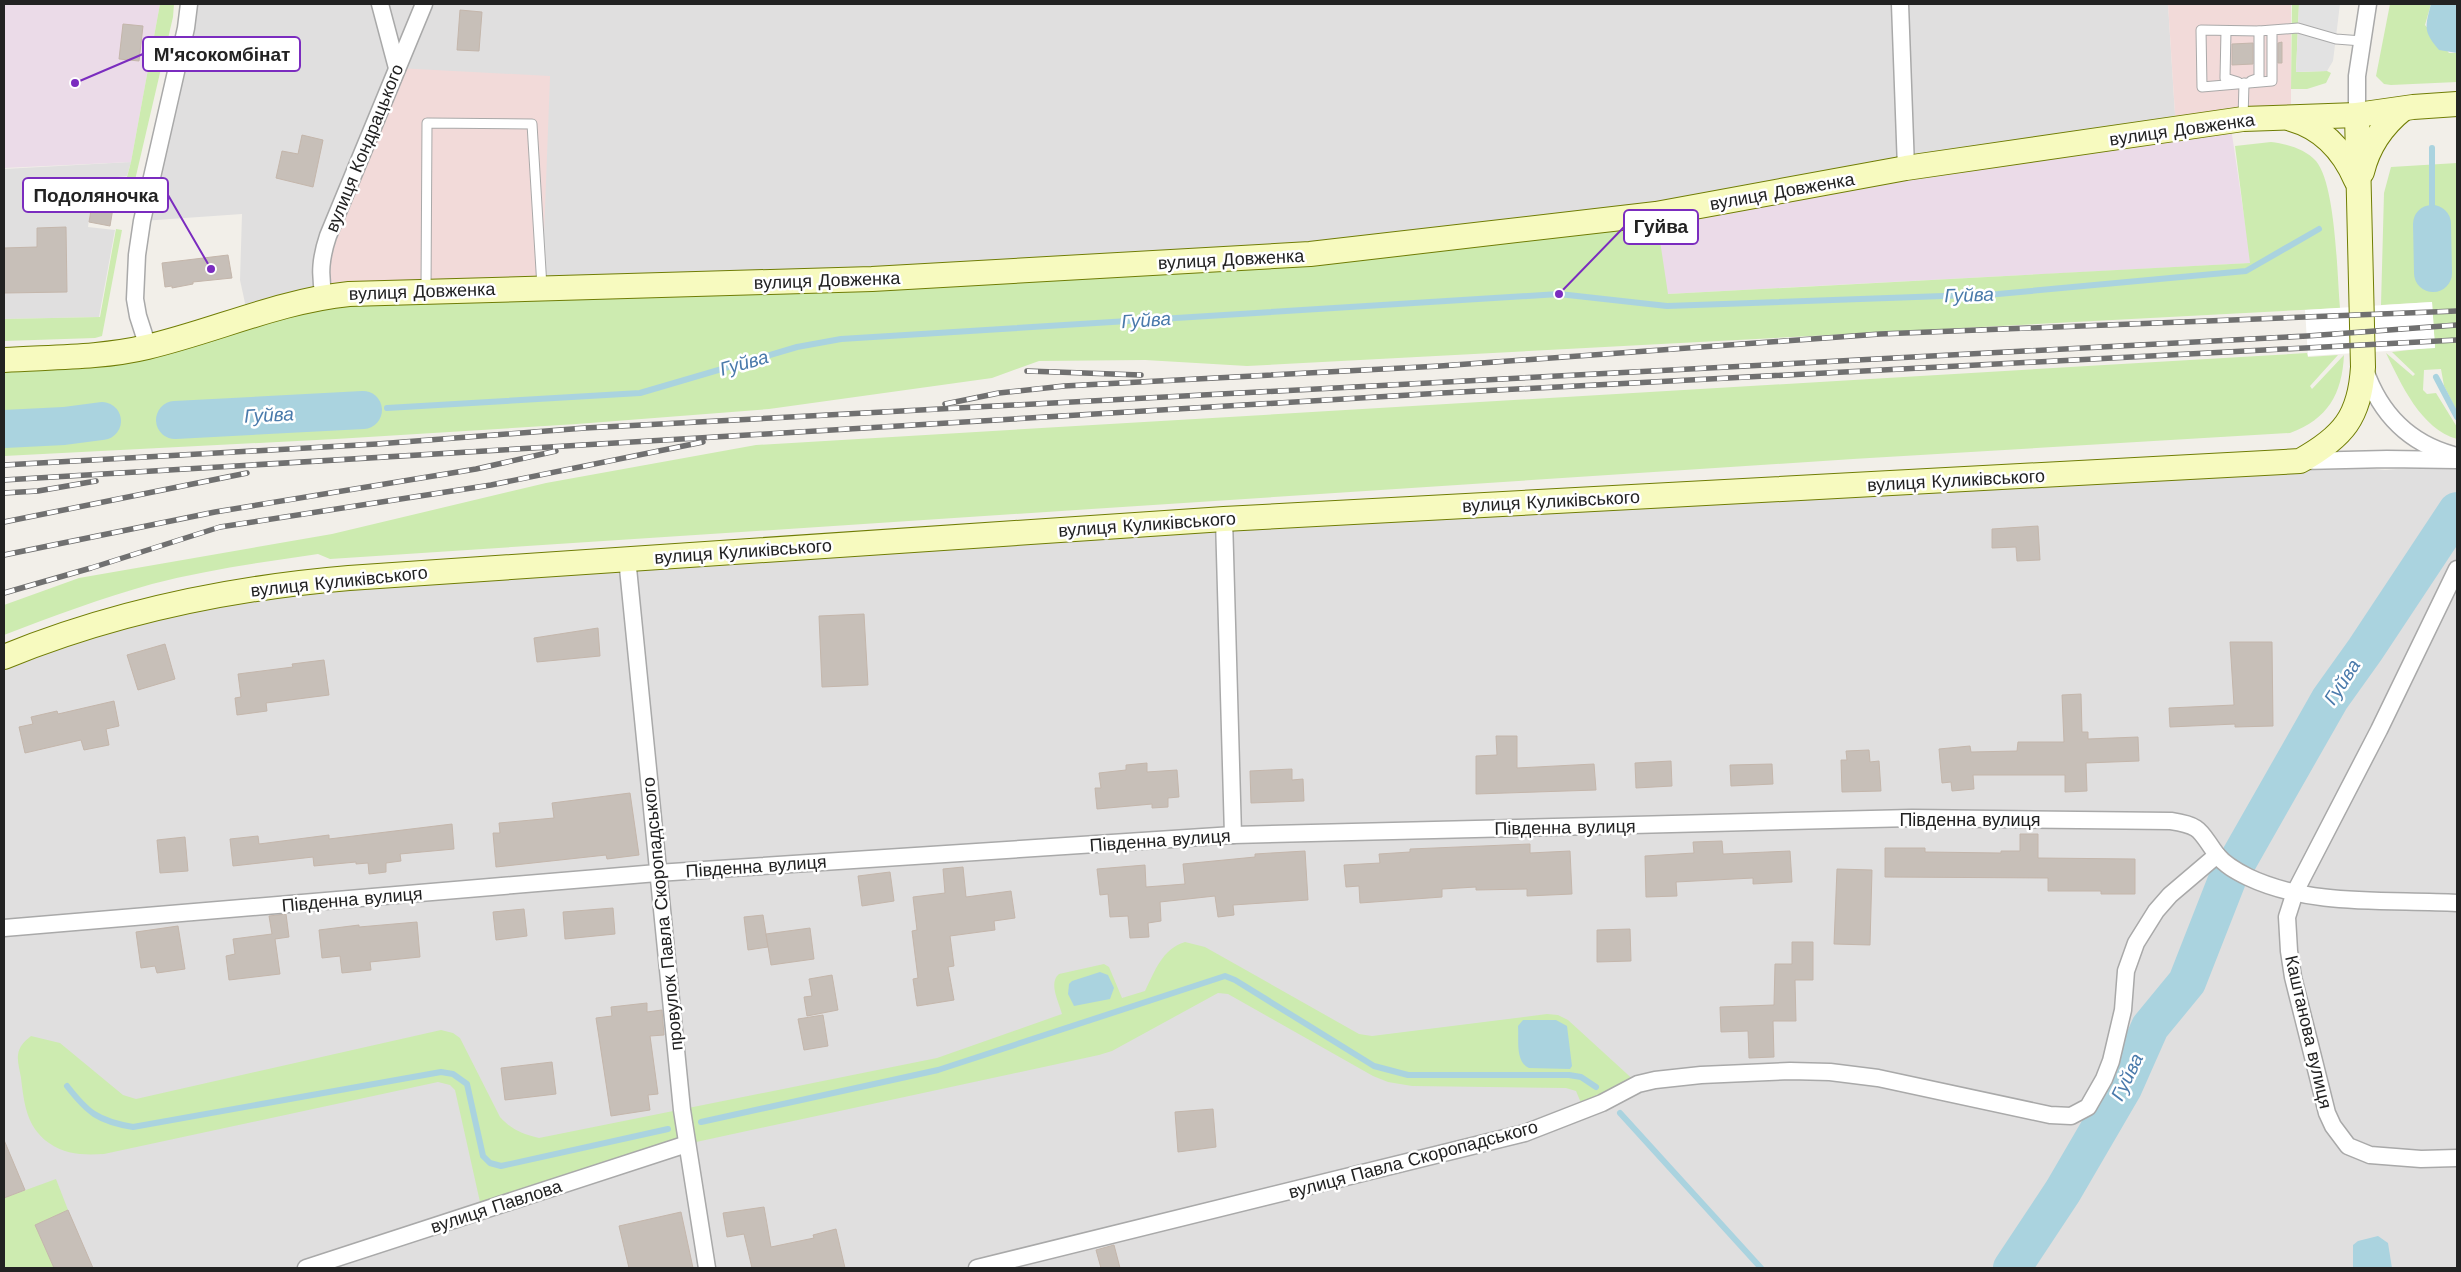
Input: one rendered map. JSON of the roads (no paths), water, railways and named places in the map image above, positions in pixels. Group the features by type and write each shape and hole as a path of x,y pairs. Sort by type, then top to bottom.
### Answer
{"street":[{"path":"148,347 138,316 136,299 137,255 142,221 186,28 189,4"},
{"path":"380,4 397,68"},
{"name":"вулиця Кондрацького","path":"324,296 320,272 323,252 424,4"},
{"path":"1900,4 1906,168"},
{"path":"2300,461 2325,447 2347,426 2358,403 2364,367 2357,76 2368,4"},
{"name":"вулиця Довженка","path":"4,360 100,354 148,347 290,303 324,296 426,290 872,279 1310,254 1656,214 1906,168 2243,119 2284,116 2357,115 2457,104"},
{"path":"2359,186 2369,150 2390,120 2403,109"},
{"path":"2284,116 2307,124 2327,137 2340,150 2350,165 2359,186"},
{"path":"2364,367 2382,407 2399,426 2425,445 2457,458"},
{"path":"2300,461 2457,458"},
{"name":"вулиця Куликівського","path":"4,656 63,635 135,613 197,598 265,586 394,574 1224,519 2300,461"},
{"path":"1224,519 1233,835"},
{"name":"провулок Павла Скоропадського","path":"627,558 657,873 687,1144 707,1268"},
{"name":"Каштанова вулиця","path":"2457,569 2379,730 2295,892 2287,918 2293,977 2327,1113 2333,1126 2348,1146 2370,1155 2421,1159 2457,1158"},
{"name":"Південна вулиця","path":"4,928 657,873 1233,835 1912,818 2160,820 2181,822 2198,830 2208,839 2217,855 2228,866 2246,876 2295,892 2323,897 2457,903"},
{"name":"вулиця Павла Скоропадського","path":"977,1268 1525,1133 1602,1103 1638,1084 1671,1078 1755,1072 1830,1072 1895,1081 2050,1116 2071,1116 2088,1107 2104,1079 2119,1029 2126,971 2136,943 2145,926 2170,895 2217,855"},
{"name":"вулиця Павлова","path":"306,1268 687,1144"}],"lane":[{"path":"2272,31 2272,81 2202,87 2201,30 2272,31 2298,28 2336,39 2362,41"},
{"path":"2226,31 2226,78 2244,83 2258,78 2259,31"},
{"path":"2243,119 2244,83"},
{"path":"426,290 427,123 532,124 542,287"}],"water":[{"path":"2431,4 2457,4 2457,53 2439,50 2430,38 2427,18"},
{"path":"1100,972 1108,975 1114,988 1110,999 1074,1006 1068,994 1069,984 1072,981"},
{"path":"1523,1020 1556,1020 1567,1026 1572,1066 1570,1069 1529,1068 1525,1065 1520,1056 1518,1044 1518,1026"},
{"path":"2378,1236 2388,1243 2392,1268 2353,1268 2353,1245 2358,1241"}],"waterway":[{"path":"2432,148 2432,224"},
{"name":"Гуйва","path":"2432,224 2433,273"},
{"name":"Гуйва","path":"387,408 640,393 797,347 841,339 1559,294 1667,306 1998,294 2246,271 2319,229"},
{"path":"2436,377 2457,417"},
{"name":"Гуйва","path":"175,420 363,410"},
{"name":"Гуйва","path":"4,429 64,426 102,421"},
{"name":"Гуйва","path":"2239,859 2330,699 2365,650 2457,511"},
{"name":"Гуйва","path":"2012,1268 2063,1191 2123,1088 2150,1027 2187,982 2227,880"},
{"path":"701,1122 938,1070 1225,976 1235,980 1374,1066 1408,1075 1569,1075 1581,1077 1596,1087"},
{"path":"67,1086 81,1103 102,1119 133,1127 441,1072 453,1074 467,1084 483,1156 490,1163 501,1166 668,1129"},
{"path":"1620,1113 1761,1268"}],"railway":[{"path":"945,404 999,393 1064,386 1440,366 1880,334 2457,311"},
{"path":"4,465 377,444 585,428 2307,336 2457,325"},
{"path":"4,480 1442,393 2457,340"},
{"path":"1027,371 1141,375"},
{"path":"4,593 91,568 220,527 491,485 703,442"},
{"path":"4,555 215,512 476,469 556,451"},
{"path":"4,522 247,473"},
{"path":"4,493 38,491 96,481"}],"place":[{"name":"М'ясокомбінат","path":"75,83"},
{"name":"Подоляночка","path":"211,269"},
{"name":"Гуйва","path":"1559,294"}]}
